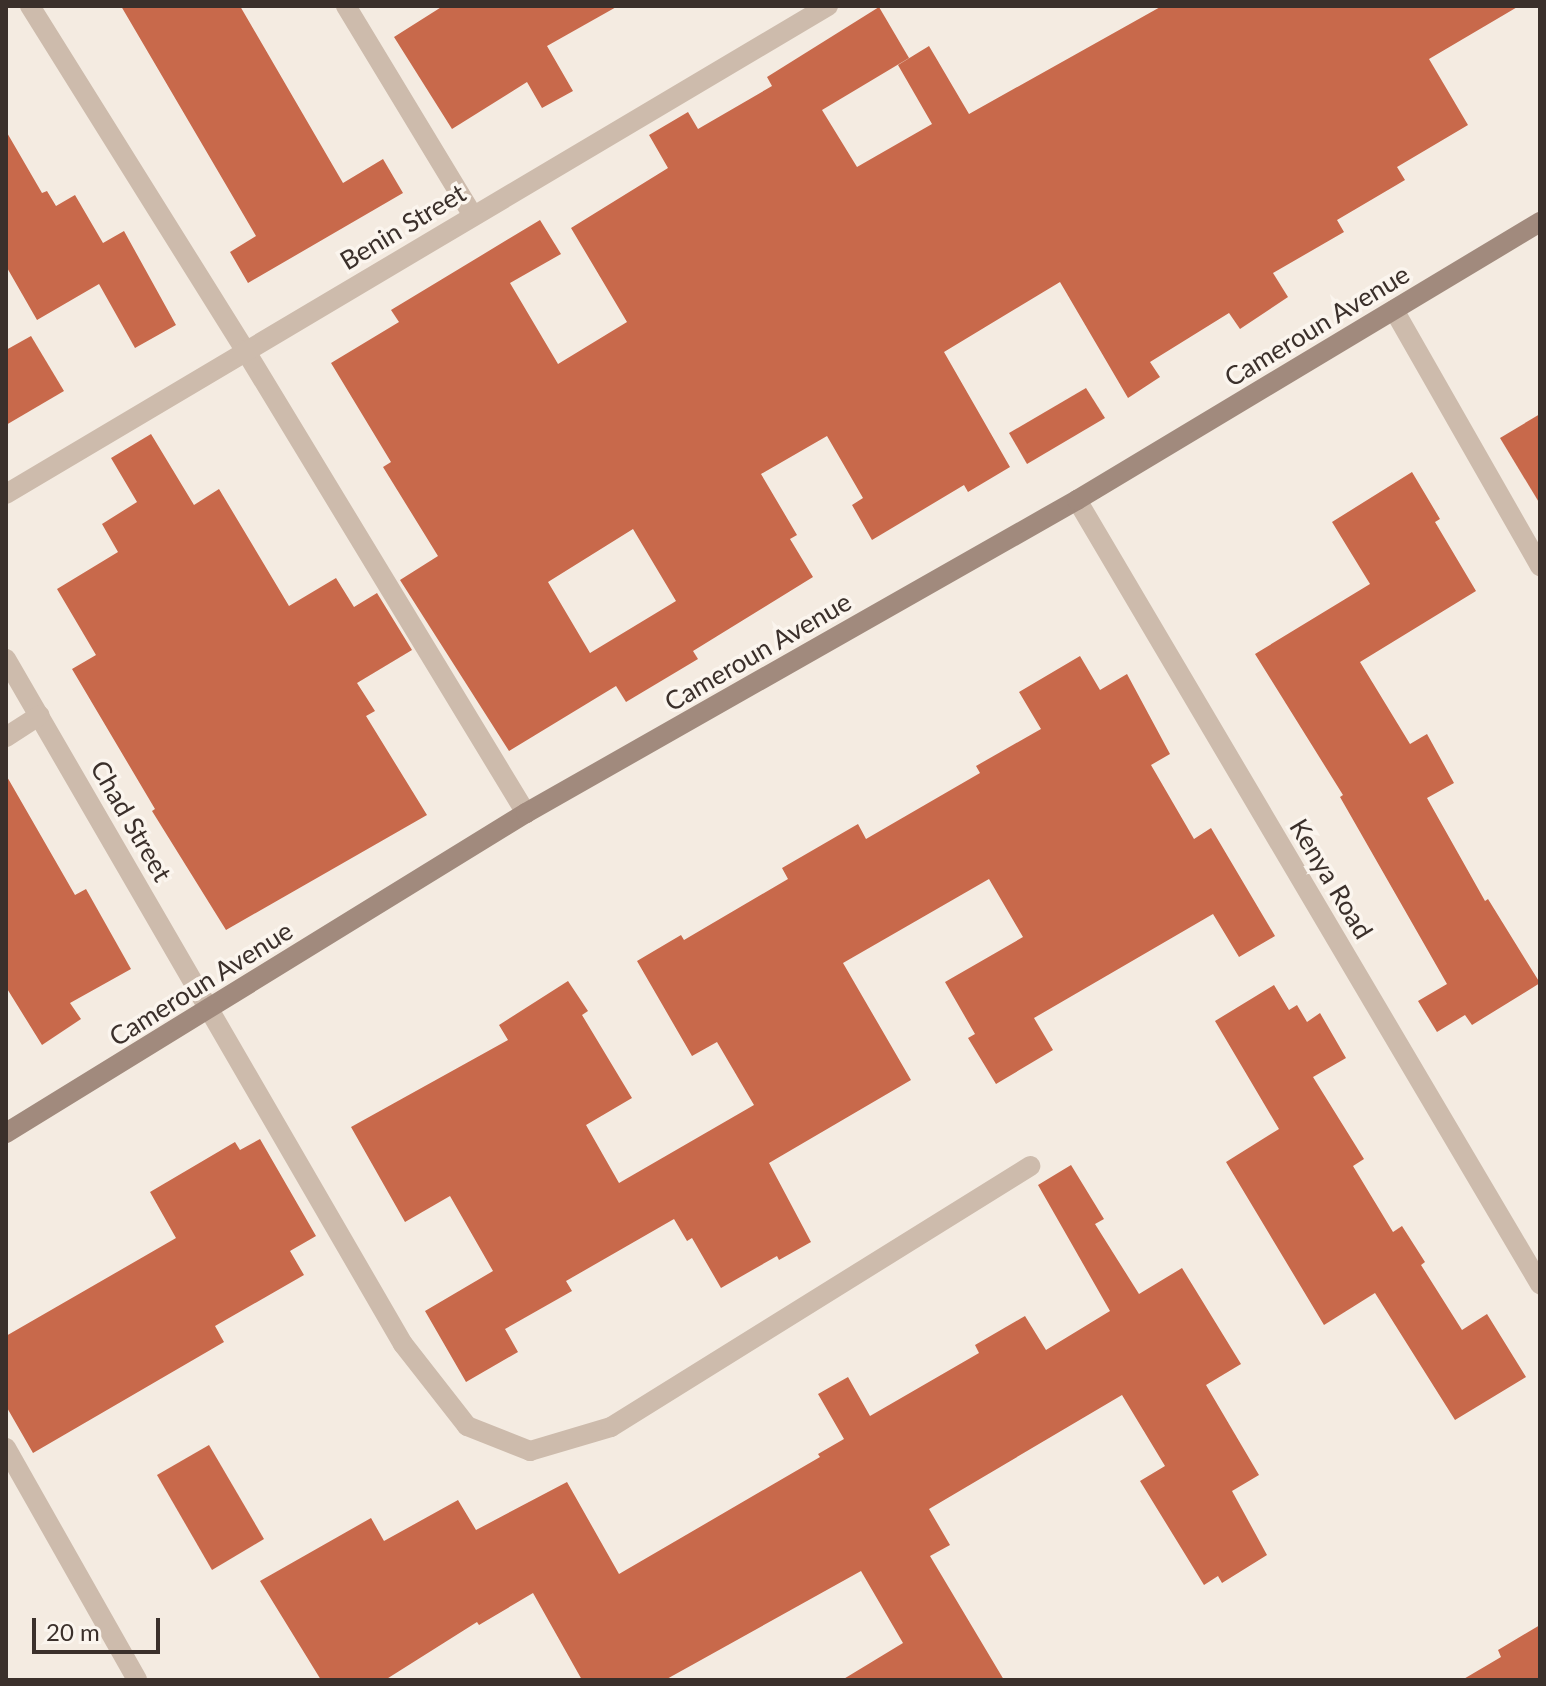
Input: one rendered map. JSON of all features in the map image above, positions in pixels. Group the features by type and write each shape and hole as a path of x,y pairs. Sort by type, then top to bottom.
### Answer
{"street":[{"path":"30,6 245,350 526,813"},
{"path":"346,6 473,216"},
{"name":"Benin Street","path":"6,494 828,6"},
{"name":"Cameroun Avenue","path":"6,1133 526,813 1077,500 1540,222"},
{"path":"1394,310 1540,566"},
{"name":"Kenya Road","path":"1077,500 1534,1259 1540,1284"},
{"name":"Chad Street","path":"6,659 403,1344 467,1426 530,1451 611,1427 1031,1166"},
{"path":"6,737 40,715"},
{"path":"6,1448 137,1680"}],"building":[{"path":"121,6 240,6 343,183 383,159 403,193 248,283 230,252 256,236"},
{"path":"443,6 618,6 547,46 573,91 542,108 527,82 452,129 394,37"},
{"path":"1162,6 1519,6 1429,59 1468,125 1397,167 1405,180 1337,220 1344,232 1273,273 1288,297 1240,329 1229,313 1150,362 1160,377 1128,398 1060,282 944,352 1010,467 968,492 964,485 872,540 852,505 863,498 827,436 761,474 797,535 790,539 813,577 693,651 698,659 626,702 616,686 509,751 400,580 438,556 383,467 391,462 331,363 399,322 391,310 540,220 561,254 510,283 558,364 627,322 571,228 668,168 649,135 688,112 698,129 772,86 767,77 879,7 909,58 822,110 857,167 932,124 898,65 929,46 969,114","holes":["633,529 676,601 590,653 548,582"]},
{"path":"6,131 42,193 47,191 56,206 75,195 103,243 124,231 176,325 135,348 99,284 37,320 6,266"},
{"path":"31,336 64,391 6,425 6,350"},
{"path":"1086,388 1105,418 1027,464 1009,433"},
{"path":"1540,414 1540,504 1500,438"},
{"path":"151,434 194,505 219,489 289,606 336,578 354,607 377,593 412,650 357,683 375,711 366,716 427,815 226,930 152,811 155,809 72,669 96,655 57,589 118,552 102,524 137,502 111,458"},
{"path":"1412,472 1440,519 1435,522 1476,591 1360,662 1410,744 1427,734 1454,783 1427,798 1485,901 1488,899 1540,983 1472,1025 1465,1015 1437,1032 1418,1001 1447,984 1340,797 1343,795 1255,654 1370,584 1332,522"},
{"path":"1080,656 1100,690 1127,674 1170,754 1151,765 1194,839 1211,828 1275,936 1239,957 1213,914 1034,1018 1053,1050 996,1084 968,1038 975,1034 945,982 1023,937 989,879 843,963 911,1080 769,1163 811,1242 779,1260 777,1256 721,1288 692,1238 687,1241 674,1219 566,1281 572,1291 505,1329 518,1352 466,1382 425,1311 493,1271 450,1196 405,1222 351,1127 508,1040 499,1025 568,981 588,1011 582,1015 632,1098 586,1125 619,1183 754,1105 717,1042 692,1056 637,961 681,935 684,940 788,879 782,868 858,824 866,839 980,773 976,766 1041,729 1019,692"},
{"path":"6,775 75,895 86,889 131,969 70,1003 81,1019 42,1045 6,987"},
{"path":"1274,985 1289,1010 1297,1005 1307,1022 1320,1013 1346,1058 1313,1077 1364,1159 1353,1166 1393,1232 1402,1226 1425,1262 1421,1265 1462,1330 1487,1314 1526,1377 1455,1420 1375,1293 1324,1325 1226,1162 1279,1129 1215,1021"},
{"path":"260,1139 316,1236 290,1251 304,1275 215,1326 224,1342 33,1453 6,1406 6,1336 176,1238 150,1192 235,1142 240,1150"},
{"path":"1071,1165 1104,1219 1095,1224 1139,1294 1182,1268 1241,1364 1206,1385 1259,1475 1232,1491 1267,1555 1222,1583 1218,1576 1204,1585 1140,1481 1165,1466 1122,1395 929,1509 950,1545 930,1556 1004,1680 842,1680 903,1643 861,1571 665,1680 582,1680 533,1593 479,1625 477,1622 385,1680 321,1680 260,1581 371,1518 384,1541 458,1500 476,1530 567,1482 619,1574 820,1457 818,1454 844,1439 818,1394 848,1377 870,1416 979,1353 975,1345 1025,1316 1046,1350 1110,1311 1038,1185"},
{"path":"209,1445 264,1539 212,1570 157,1475"},
{"path":"1540,1625 1540,1680 1462,1680 1501,1657 1498,1650"}]}
